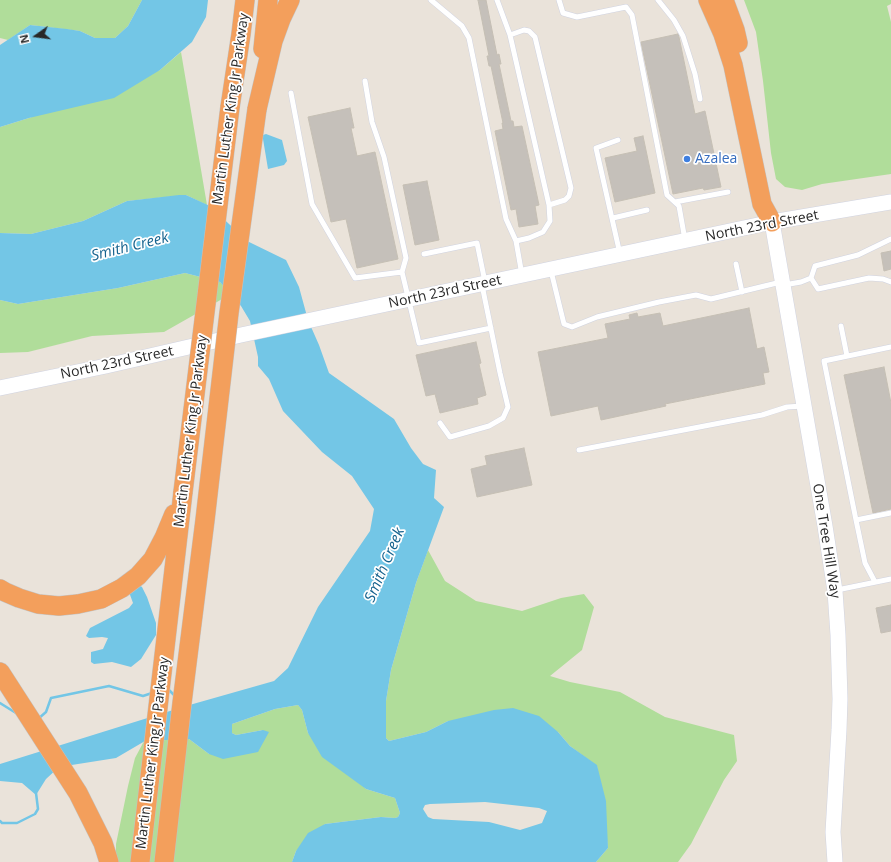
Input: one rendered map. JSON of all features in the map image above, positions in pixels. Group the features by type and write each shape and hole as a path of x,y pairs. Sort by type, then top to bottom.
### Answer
{"highway":[{"name":"Martin Luther King Jr Parkway","path":"140,862 183,492 230,107 245,0"},
{"name":"Martin Luther King Jr Parkway","path":"164,862 229,314 257,108 268,0"},
{"path":"257,108 273,41 290,0"},
{"path":"708,0 723,34 733,65 762,204 772,222"},
{"path":"724,0 735,30 744,66 773,200 772,222"},
{"path":"0,589 19,598 38,604 59,606 78,604 100,599 122,588 138,576 153,559 164,538 183,492"},
{"path":"0,672 78,793 103,844 109,862"}],"main road":[{"name":"North 23rd Street","path":"0,388 772,222 891,202"},
{"name":"One Tree Hill Way","path":"772,222 835,591 840,699 833,832 835,862"}],"lane":[{"path":"431,0 462,26 469,38 506,219 516,241 522,276"},
{"path":"497,0 510,35 548,205 550,221 543,232 529,238 516,241"},
{"path":"559,0 562,13 577,16 626,7 632,14 667,195 679,206 685,241"},
{"path":"658,0 674,20 683,36 700,99"},
{"path":"510,35 524,30 530,31 535,37 571,188 569,196 565,200 548,205"},
{"path":"365,81 372,122 384,157 406,258 402,272 414,327 419,342 491,328"},
{"path":"291,93 312,204 355,278 402,272"},
{"path":"618,140 596,148 621,255"},
{"path":"674,202 728,192"},
{"path":"613,218 647,210"},
{"path":"891,239 858,255 815,266 811,278 818,290 869,278 883,279 891,282"},
{"path":"424,254 477,243 491,328 508,407 503,418 490,426 450,437 440,422"},
{"path":"736,264 742,292"},
{"path":"551,269 564,324 572,327 597,317 696,294 711,299 783,284 801,282 811,278"},
{"path":"841,326 847,356"},
{"path":"875,582 865,563 824,360 891,347"},
{"path":"579,450 762,414 787,407 804,406"},
{"path":"856,520 891,513"},
{"path":"835,591 891,579"}],"green space":[{"path":"0,0 142,0 128,26 115,38 95,38 80,31 30,25 8,40 0,38"},
{"path":"744,0 891,0 891,4 887,6 891,22 891,174 822,184 802,190 785,187 776,179 771,153 756,32"},
{"path":"181,52 207,205 186,195 127,201 83,221 31,234 0,233 0,127 29,118 160,70"},
{"path":"185,273 220,282 231,294 164,332 92,336 28,352 0,353 0,300 18,304 118,288"},
{"path":"428,550 445,581 476,601 522,611 561,598 584,594 594,607 582,650 550,676 570,682 620,692 665,717 734,735 737,761 724,780 691,844 678,862 596,862 608,848 597,766 570,746 558,732 448,721 426,732 389,741 386,738 386,701 391,670 416,583"},
{"path":"298,705 302,710 308,733 366,789 395,798 400,813 398,817 381,817 325,824 296,851 292,862 116,862 116,844 128,786 135,758 145,741 189,739 209,754 263,730 236,735 232,733 232,724 275,709"}],"water":[{"path":"142,0 208,0 206,17 192,42 160,70 114,98 29,118 0,127 0,45 30,25 80,31 95,38 115,38 128,26"},
{"path":"266,134 282,140 287,161 284,165 268,169 263,139 263,135"},
{"name":"Smith Creek","path":"186,195 210,206 247,241 286,260 299,287 308,320 329,373 394,419 411,448 423,464 436,470 434,498 444,507 416,583 391,670 386,701 386,738 389,741 426,732 448,721 494,710 513,708 539,716 558,732 570,746 597,765 606,801 608,848 596,862 292,862 296,851 308,833 325,824 381,817 395,818 398,817 400,813 395,798 366,789 322,757 308,733 302,710 298,705 275,709 232,724 232,733 236,735 263,730 269,732 258,752 223,759 209,754 189,739 145,741 116,758 59,767 46,779 36,795 22,783 0,781 0,764 186,706 274,681 288,668 318,607 370,531 374,509 352,476 322,452 283,411 269,379 258,366 258,357 250,321 241,306 220,282 185,273 118,288 18,304 0,300 0,233 31,234 83,221 127,201","holes":["485,802 539,808 547,811 542,823 520,830 489,822 433,819 428,817 423,809 425,805 430,804"]},
{"path":"138,584 142,587 147,597 156,623 156,635 141,659 131,667 112,662 94,664 91,662 91,652 103,649 108,638 89,638 86,636 90,628 129,608 133,603 129,592"}],"building":[{"path":"478,0 486,0 497,55 499,54 501,64 499,64 511,121 513,121 514,127 522,126 539,205 535,206 538,224 519,227 516,209 511,210 495,131 503,129 503,123 491,66 489,66 487,56 489,56"},
{"path":"678,34 695,114 705,111 721,187 704,190 703,188 673,194 641,42"},
{"path":"350,108 354,128 351,128 357,156 375,152 398,259 357,268 346,219 331,222 308,117"},
{"path":"643,136 655,193 615,202 605,158 637,151 634,138"},
{"path":"427,181 439,240 415,245 403,185"},
{"path":"891,251 891,269 884,271 881,253"},
{"path":"749,308 757,349 764,347 769,372 763,373 765,384 665,404 666,406 601,420 598,406 551,416 538,352 608,338 605,324 630,319 629,315 637,313 638,317 660,313 663,326"},
{"path":"476,342 486,395 477,398 478,404 440,413 435,394 426,396 416,355"},
{"path":"884,367 891,403 891,509 873,513 844,375"},
{"path":"524,448 532,485 477,497 471,469 487,465 485,456"},
{"path":"891,605 891,631 881,633 876,608"}],"waterway":[{"path":"38,719 46,712 51,698 109,686 143,696 152,693"},
{"path":"168,689 176,697"},
{"path":"0,703 16,713"},
{"path":"0,821 2,823 17,823 35,814 38,809 36,793"}],"place":[{"name":"Azalea","path":"687,159"}]}
